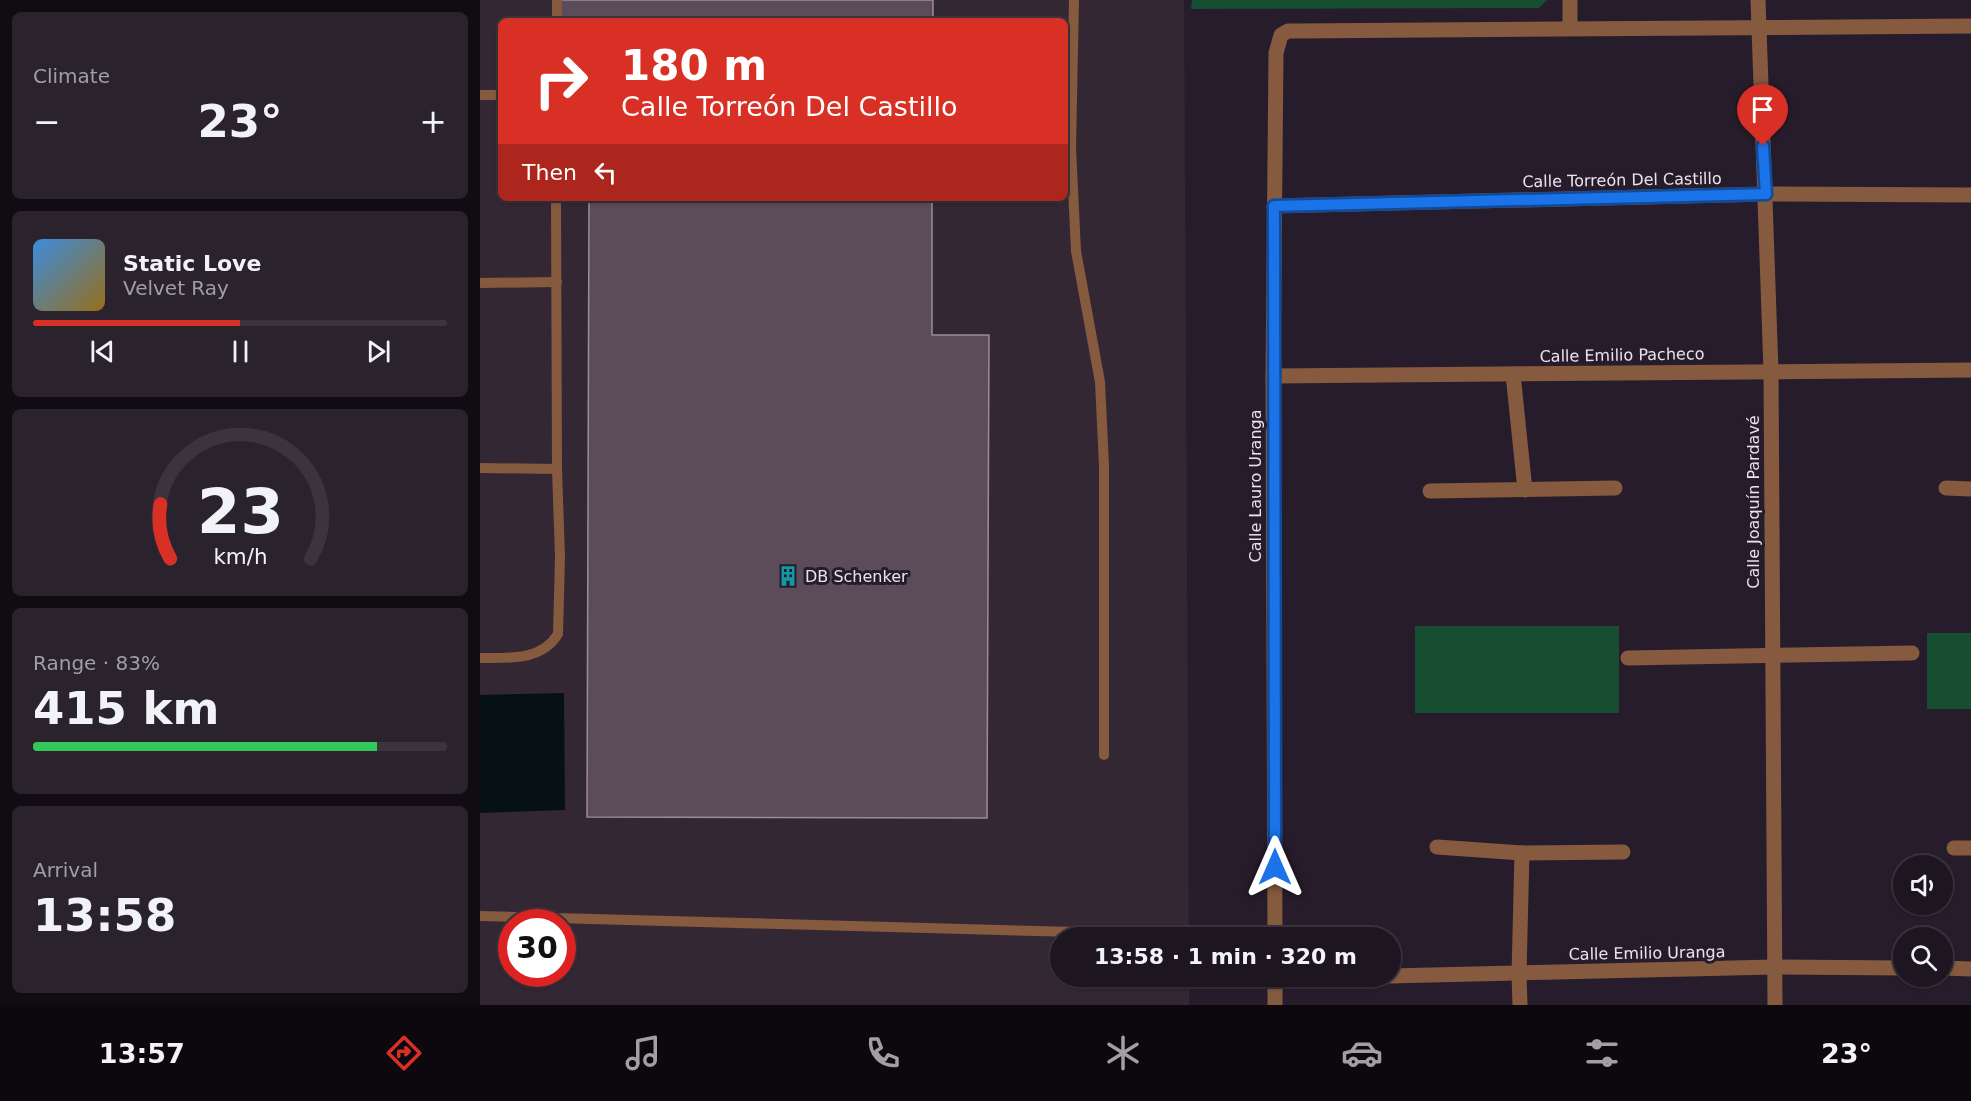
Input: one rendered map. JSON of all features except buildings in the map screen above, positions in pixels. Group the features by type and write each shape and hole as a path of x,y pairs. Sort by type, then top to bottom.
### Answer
{"street":[{"path":"1570,0 1570,28 1971,26"},
{"name":"Calle Joaquín Pardavé","path":"1758,0 1771,371 1775,1005"},
{"name":"Calle Lauro Uranga","path":"1275,927 1274,206 1276,53 1281,35 1288,31 1570,28"},
{"name":"Calle Torreón Del Castillo","path":"1274,206 1766,194 1971,195"},
{"name":"Calle Emilio Pacheco","path":"1273,376 1971,370"},
{"path":"1513,374 1525,490"},
{"path":"1430,491 1615,488"},
{"path":"1946,488 1971,489"},
{"path":"1628,658 1912,653"},
{"path":"1437,847 1522,853 1623,852"},
{"path":"1954,848 1971,848"},
{"path":"1520,1005 1522,853"},
{"name":"Calle Emilio Uranga","path":"1401,976 1774,968 1893,968"},
{"path":"1953,969 1971,969"},
{"path":"1275,987 1275,1005"}],"lane":[{"path":"556,18 557,0"},
{"path":"1074,0 1071,148 1076,251 1100,382 1104,454 1104,755"},
{"path":"480,95 498,95"},
{"path":"480,658 531,655 543,651 552,644 558,634 560,568 557,469 556,201"},
{"path":"480,283 557,282"},
{"path":"480,468 557,469"},
{"path":"480,916 1050,931"}],"shaded area":[{"path":"480,0 1184,0 1189,927 1050,927 1050,987 1189,987 1189,1005 480,1005"},
{"path":"564,693 565,810 480,813 480,695"}],"green space":[{"path":"1192,0 1547,0 1539,8 1191,9"},
{"path":"1415,626 1619,626 1619,713 1415,713"},
{"path":"1927,633 1971,633 1971,709 1927,709"}],"place":[{"name":"DB Schenker","path":"788,576"}],"route":[{"path":"1275,867 1274,206 1766,194 1763,146"}]}
